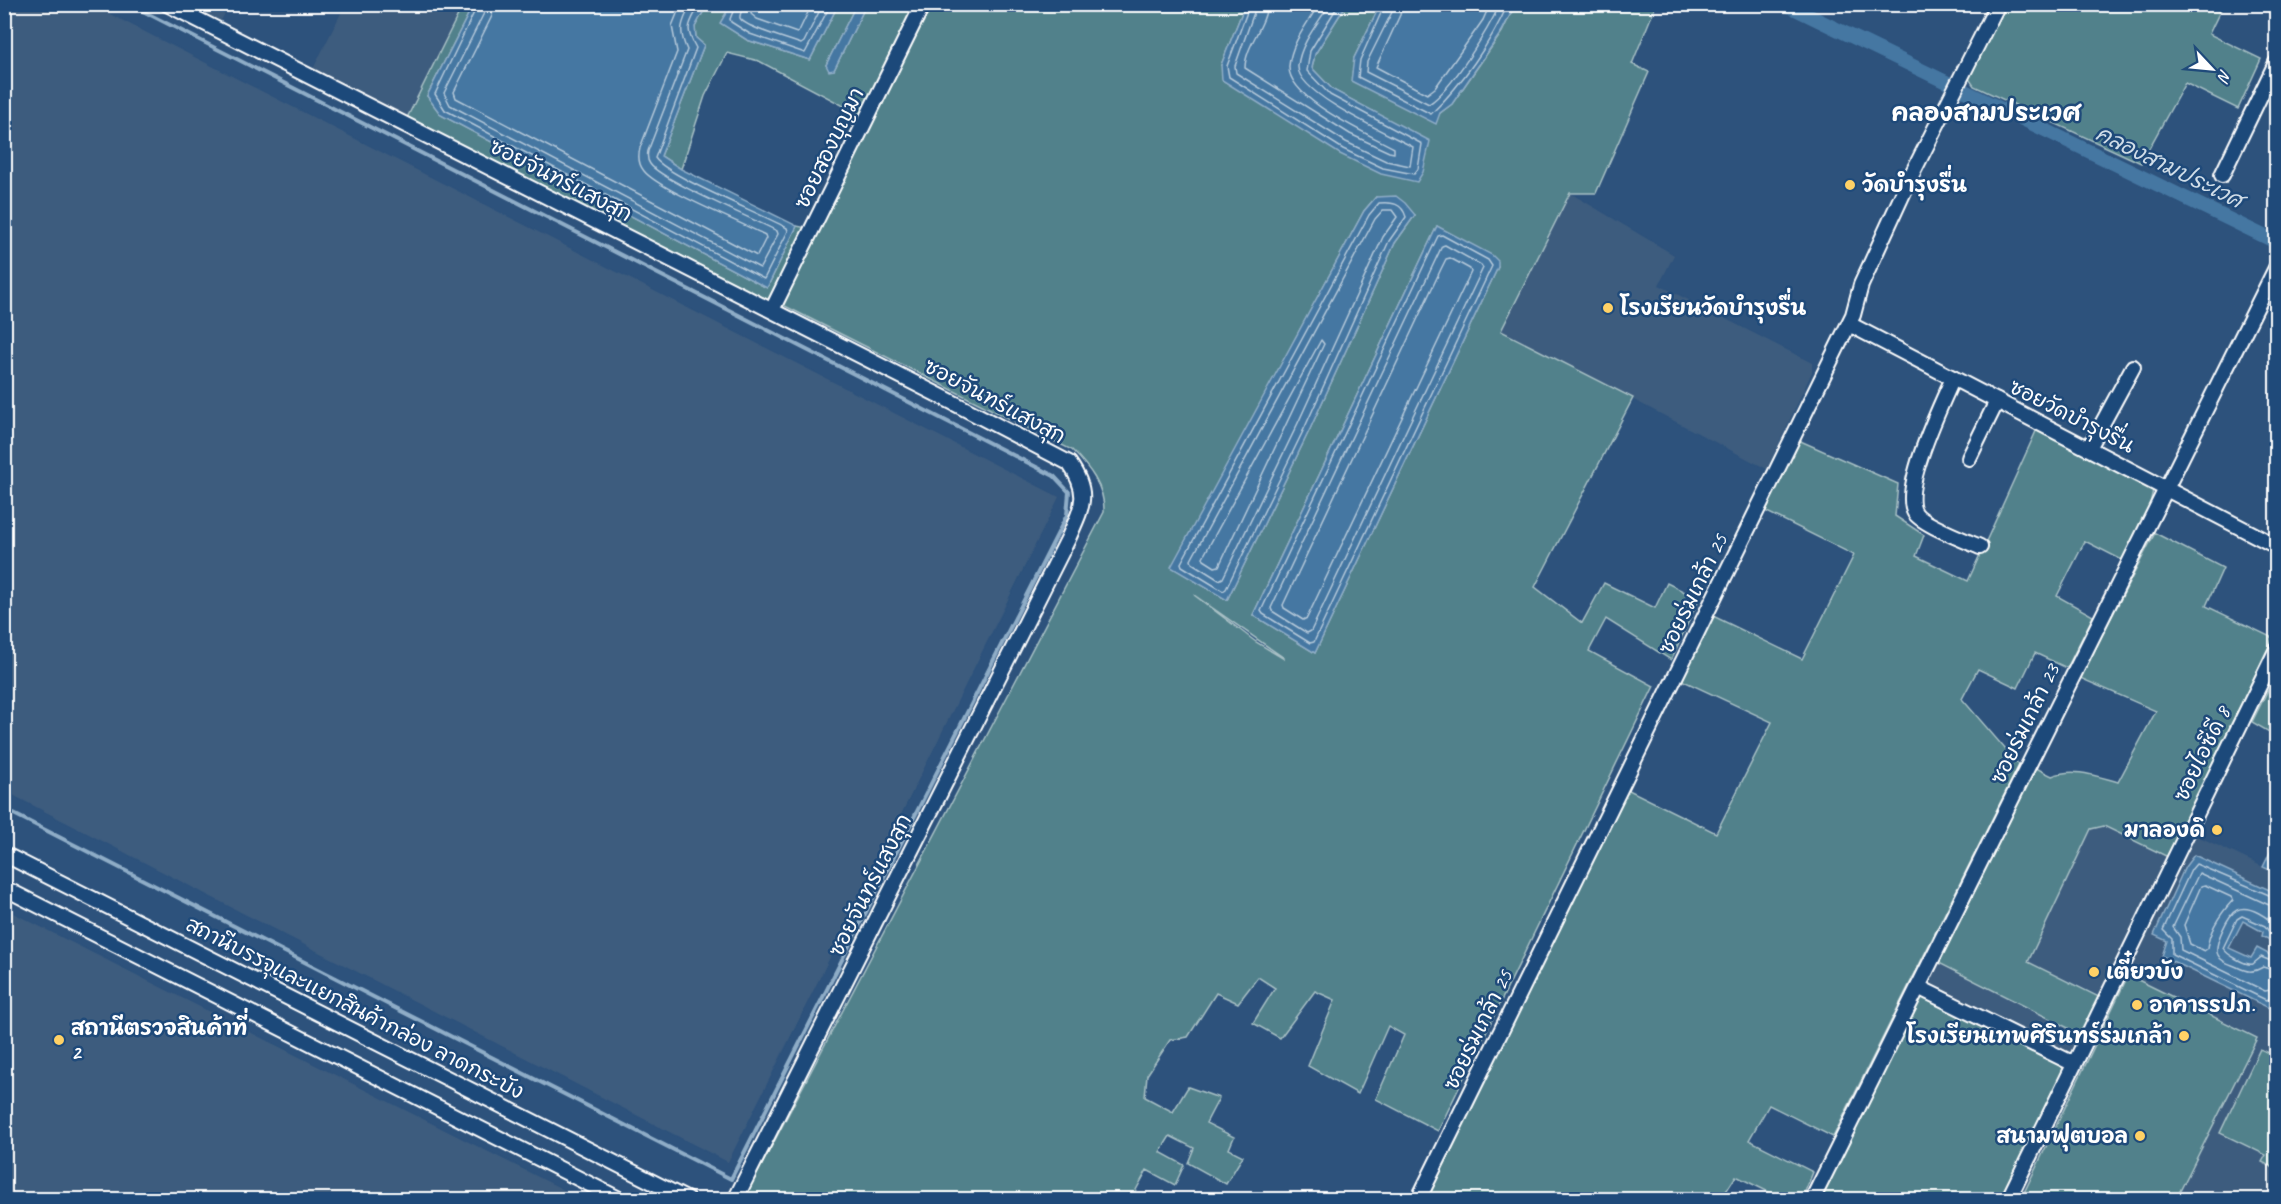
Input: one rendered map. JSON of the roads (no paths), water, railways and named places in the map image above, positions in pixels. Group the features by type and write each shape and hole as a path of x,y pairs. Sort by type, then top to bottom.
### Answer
{"street":[{"name":"ซอยจันทร์แสงสุก","path":"166,4 772,310 1069,463 1078,477 1083,494 1083,505 1068,539 735,1200"},
{"name":"ซอยสองบุญมา","path":"772,310 923,4"},
{"name":"ซอยร่มเกล้า 25","path":"1418,1200 1849,324 1861,285 1911,176 1998,4"},
{"path":"2222,176 2277,63"},
{"name":"ซอยร่มเกล้า 23","path":"1812,1200 2274,272"},
{"name":"ซอยวัดบำรุงรื่น","path":"1849,324 2277,546"},
{"path":"2089,448 2133,367"},
{"path":"1953,378 1917,465 1912,504 1922,520 1980,547"},
{"path":"1970,458 1997,401"},
{"name":"ซอยไอซีดี 8","path":"2008,1200 2277,651"},
{"name":"สถานีบรรจุและแยกสินค้ากล่อง ลาดกระบัง","path":"4,854 688,1200"},
{"path":"4,888 621,1200"},
{"path":"1918,987 2074,1064"}],"water":[{"path":"1380,4 1515,5 1502,31 1452,104 1440,113 1436,124 1351,81 1354,58"},
{"path":"473,5 707,5 695,27 696,38 704,45 661,156 681,169 797,226 767,288 441,115 427,96"},
{"path":"731,5 838,5 810,60 747,40 720,23"},
{"path":"856,5 866,5 834,70 829,71 826,65"},
{"path":"1245,5 1346,5 1315,54 1312,68 1333,90 1430,141 1423,172 1417,182 1381,174 1340,154 1222,80 1221,65"},
{"path":"1396,196 1415,215 1395,243 1310,429 1227,600 1171,567 1364,211 1376,197"},
{"path":"1437,226 1492,255 1498,261 1498,267 1315,653 1253,615"},
{"path":"2276,840 2276,873 2263,867"},
{"path":"2194,855 2276,893 2276,943 2262,936 2263,932 2243,921 2229,948 2251,958 2257,948 2276,958 2276,996 2271,1009 2162,956 2167,941 2154,935 2185,867"}],"waterway":[{"path":"4,809 731,1179 1067,515 1069,492 1054,476 129,4"},
{"name":"คลองสามประเวศ","path":"1785,4 2276,242"}],"place":[{"name":"วัดบำรุงรื่น","path":"1850,185"},
{"name":"โรงเรียนวัดบำรุงรื่น","path":"1608,308"},
{"name":"มาลองดิ","path":"2217,830"},
{"name":"เตี๋ยวบัง","path":"2094,972"},
{"name":"อาคารรปภ.","path":"2137,1005"},
{"name":"โรงเรียนเทพศิรินทร์ร่มเกล้า","path":"2184,1036"},
{"name":"สถานีตรวจสินค้าที่ 2","path":"59,1040"},
{"name":"สนามฟุตบอล","path":"2140,1136"}],"district":[{"name":"คลองสามประเวศ","path":"1986,113"}]}
